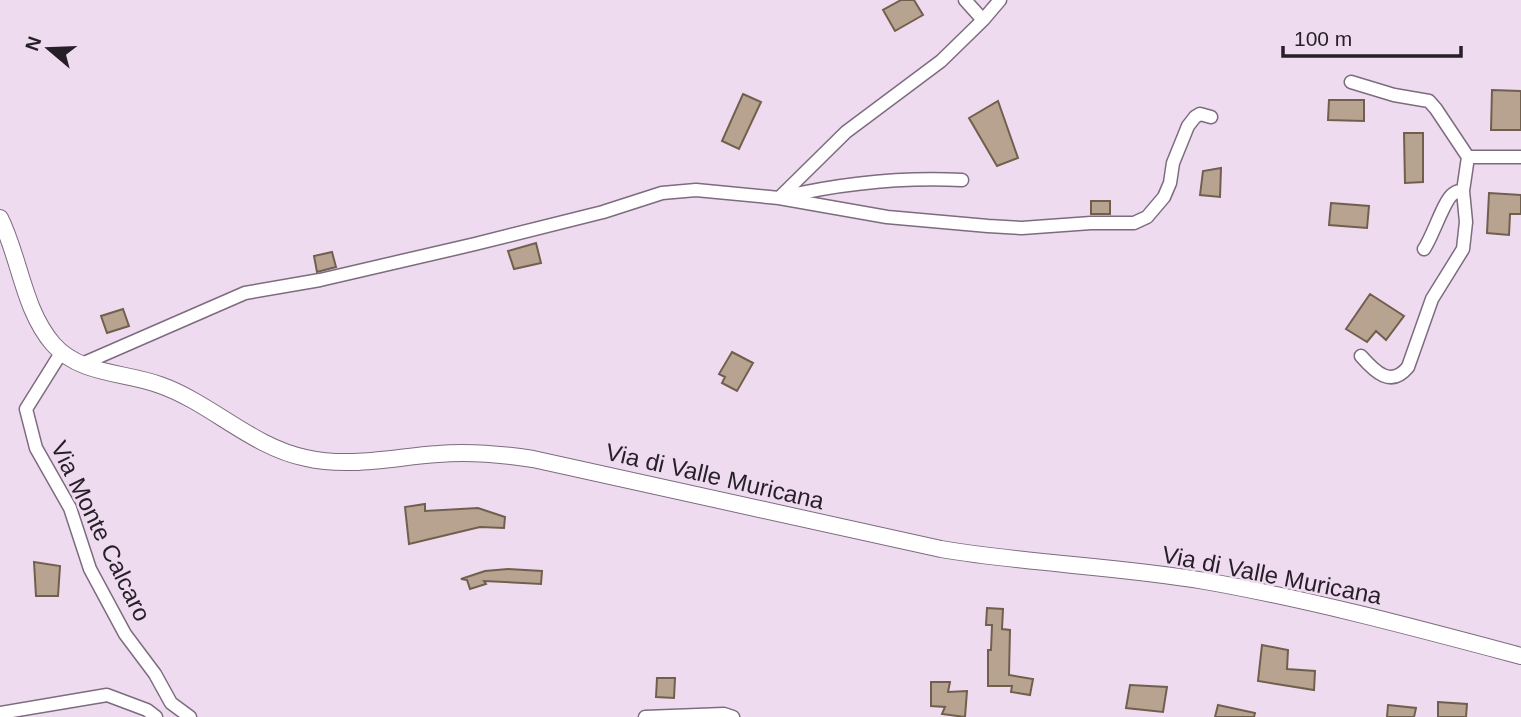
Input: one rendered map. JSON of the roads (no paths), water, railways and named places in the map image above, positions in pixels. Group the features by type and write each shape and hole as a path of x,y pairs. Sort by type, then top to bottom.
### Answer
{"street":[{"path":"965,0 983,20"},
{"path":"779,198 846,132 932,69 1000,0"},
{"path":"1350,82 1394,95 1429,101 1468,157 1463,191 1466,222 1463,249 1432,299 1408,367 1400,376 1389,377 1376,372 1361,356"},
{"path":"82,364 245,293 320,280 475,244 603,212 662,193 696,190 779,198 887,216 988,226 1134,223 1146,217 1166,194 1174,159 1190,123 1200,114 1212,117"},
{"path":"1468,157 1521,158"},
{"path":"779,198 866,181 907,178 962,180"},
{"path":"1424,249 1450,197 1463,191"},
{"name":"Via di Valle Muricana","path":"0,218 37,319 61,353 82,364 169,388 271,445 309,459 364,462 470,452 533,459 941,549 1225,585 1357,612 1521,656"},
{"name":"Via Monte Calcaro","path":"61,353 26,409 36,448 70,508 90,569 125,634 155,674 171,703 190,717"},
{"path":"0,713 107,695 147,710 156,717"},
{"path":"645,717 724,714 733,717"}]}
